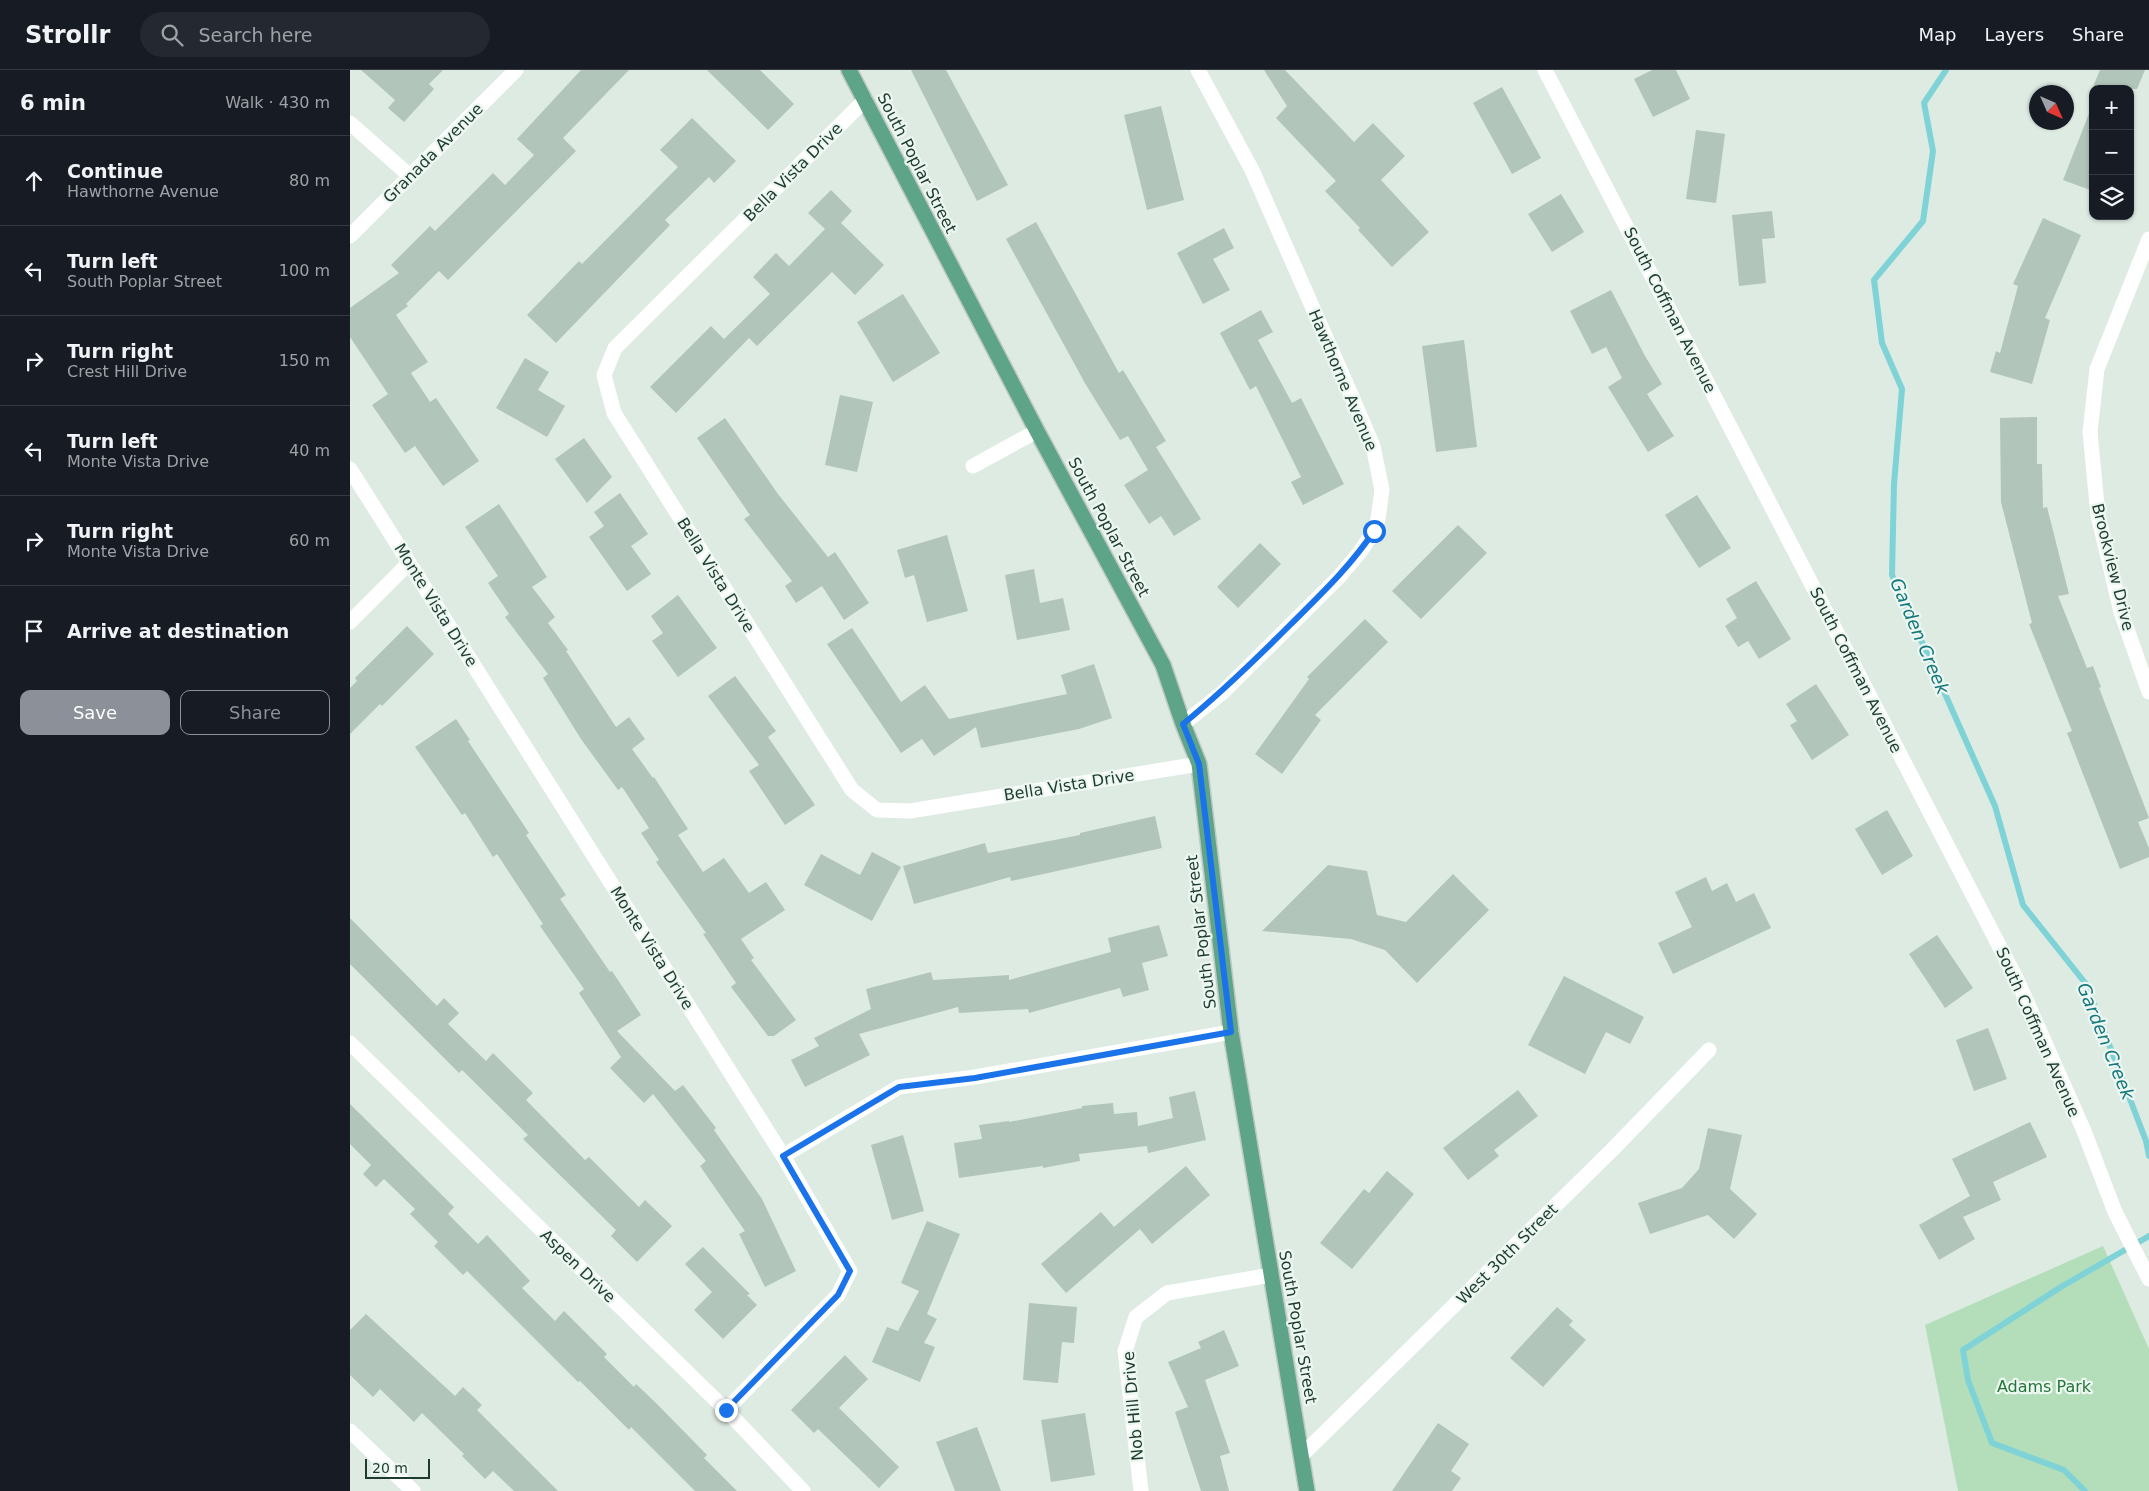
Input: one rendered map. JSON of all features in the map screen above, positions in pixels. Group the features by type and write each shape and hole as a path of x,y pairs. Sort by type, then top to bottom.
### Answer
{"main road":[{"name":"South Poplar Street","path":"849,70 1037,431 1163,665 1199,764 1231,1032 1307,1491"}],"street":[{"name":"Granada Avenue","path":"350,236 516,70"},
{"name":"Hawthorne Avenue","path":"1183,724 1222,693 1339,577 1360,552 1374,531 1378,519 1382,490 1373,446 1349,390 1252,170 1198,70"},
{"name":"South Coffman Avenue","path":"1545,70 2018,982 2084,1132 2115,1212 2147,1274"},
{"name":"Bella Vista Drive","path":"865,100 615,348 604,375 614,413 852,790 877,810 910,811 1199,764"},
{"path":"350,123 410,176"},
{"name":"Brookview Drive","path":"2149,239 2097,370 2090,432 2098,515 2121,612 2149,692"},
{"path":"973,466 1037,431"},
{"name":"Monte Vista Drive","path":"350,469 783,1156 850,1271 838,1295 726,1410"},
{"path":"350,622 409,563"},
{"path":"783,1156 899,1087 975,1078 1231,1032"},
{"name":"Aspen Drive","path":"350,1043 726,1410 803,1491"},
{"name":"West 30th Street","path":"1302,1455 1612,1150 1709,1050"},
{"name":"Nob Hill Drive","path":"1141,1491 1125,1351 1136,1317 1167,1293 1271,1275"},
{"path":"350,1431 413,1491"}],"green space":[{"name":"Adams Park","path":"2103,1246 2149,1349 2149,1491 1958,1491 1925,1325"}],"building":[{"path":"361,70 443,70 429,84 434,89 404,122 388,108 395,100"},
{"path":"581,70 629,70 563,138 576,151 448,280 439,271 406,304 408,306 396,315 428,362 411,373 430,402 436,398 479,461 443,486 415,446 405,453 372,405 388,394 350,337 350,308 399,273 391,265 430,226 435,231 493,173 505,185 534,155 517,139"},
{"path":"707,70 760,70 794,104 768,130"},
{"path":"911,70 946,70 1008,185 977,201"},
{"path":"1264,70 1285,70 1354,142 1373,123 1405,156 1381,180 1429,232 1392,267 1358,230 1360,228 1325,191 1336,181 1276,118 1287,106"},
{"path":"1652,70 1676,70 1690,99 1653,117 1634,79"},
{"path":"2100,70 2145,70 2137,89 2134,89 2134,85 2094,85"},
{"path":"1502,87 1541,158 1512,174 1473,103"},
{"path":"1161,106 1184,200 1147,210 1124,115"},
{"path":"2089,114 2089,190 2063,180"},
{"path":"692,118 736,161 714,183 709,177 665,220 670,225 556,343 527,315 579,261 582,264 678,167 660,150"},
{"path":"1696,130 1725,134 1716,203 1686,199"},
{"path":"831,190 852,211 841,223 884,265 855,295 832,272 757,346 749,338 676,413 650,387 711,326 724,339 770,294 753,277 776,253 789,266 825,229 808,213"},
{"path":"1561,194 1584,232 1552,252 1528,214"},
{"path":"1772,211 1775,238 1762,239 1766,283 1739,286 1732,215"},
{"path":"2043,218 2081,235 2045,318 2050,320 2032,384 1990,372 1996,351 2000,353 2018,286 2013,284"},
{"path":"1036,222 1119,373 1123,370 1166,441 1156,447 1201,519 1174,536 1161,516 1149,524 1124,485 1148,470 1128,436 1120,440 1086,385 1006,239"},
{"path":"1224,228 1234,248 1213,259 1230,290 1203,304 1177,253"},
{"path":"1611,290 1645,356 1662,384 1647,394 1674,436 1648,452 1608,387 1622,378 1606,347 1592,354 1570,311"},
{"path":"903,294 940,353 893,382 857,322"},
{"path":"1261,310 1273,332 1258,340 1292,403 1301,398 1344,484 1303,505 1291,482 1301,477 1256,386 1250,390 1220,333"},
{"path":"1464,340 1477,447 1436,452 1422,346"},
{"path":"525,358 549,372 538,390 565,406 547,437 496,408"},
{"path":"840,395 873,402 857,472 825,465"},
{"path":"2037,417 2037,464 2042,464 2043,508 2047,507 2069,594 2058,596 2087,668 2093,666 2101,687 2099,688 2149,818 2138,822 2149,848 2149,857 2120,869 2067,733 2072,731 2029,624 2032,623 2001,502 2000,418"},
{"path":"725,418 778,494 828,557 835,552 869,603 844,620 822,586 796,603 785,586 792,581 744,519 750,515 697,438"},
{"path":"584,438 612,477 587,503 555,459"},
{"path":"620,493 648,534 631,546 651,574 627,591 589,537 604,526 594,512"},
{"path":"1697,495 1731,548 1699,568 1665,515"},
{"path":"499,504 547,577 532,587 555,617 548,623 568,650 566,651 616,727 629,717 645,739 632,749 654,777 688,829 678,835 703,872 724,858 749,893 766,882 785,910 741,939 754,958 751,960 796,1020 774,1036 768,1036 731,987 736,983 703,934 706,933 656,862 659,860 641,833 649,828 622,787 618,790 581,739 543,678 548,674 505,617 509,614 488,583 498,576 465,527"},
{"path":"1458,525 1487,553 1421,619 1392,591"},
{"path":"947,535 968,611 927,622 914,575 905,578 897,550"},
{"path":"1260,543 1281,564 1238,608 1217,587"},
{"path":"1034,569 1040,603 1063,598 1070,630 1017,640 1005,575"},
{"path":"1756,581 1791,639 1759,659 1748,641 1738,647 1725,626 1737,618 1726,599"},
{"path":"678,595 717,648 678,677 652,641 663,633 651,616"},
{"path":"1365,619 1388,642 1315,715 1321,720 1282,774 1255,754 1309,679 1307,677"},
{"path":"407,626 434,654 382,706 380,704 350,734 350,688 357,681 355,678"},
{"path":"852,628 901,702 925,685 949,719 1067,694 1061,675 1094,664 1112,718 1079,729 981,748 976,727 934,756 922,739 901,753 827,644"},
{"path":"735,676 776,731 768,737 815,805 785,825 749,771 759,765 708,696"},
{"path":"1816,684 1849,735 1812,760 1790,725 1797,721 1786,704"},
{"path":"456,719 470,740 468,741 529,833 526,835 566,895 560,899 641,1015 617,1031 675,1091 683,1085 716,1128 714,1130 762,1199 796,1271 765,1287 739,1234 745,1231 700,1166 706,1161 653,1094 644,1103 610,1068 621,1057 579,993 584,989 540,926 543,924 497,854 493,857 465,813 462,815 415,747"},
{"path":"1887,810 1913,856 1882,875 1855,829"},
{"path":"1155,816 1162,848 1011,881 1010,877 914,904 903,866 985,843 988,853 1080,835 1080,833"},
{"path":"872,852 901,867 872,921 804,885 821,854 860,875"},
{"path":"1328,865 1367,871 1377,915 1406,922 1453,874 1489,910 1417,983 1385,950 1351,939 1262,931"},
{"path":"1706,877 1712,891 1727,883 1736,902 1754,893 1771,928 1673,974 1658,943 1692,927 1675,892"},
{"path":"350,918 437,1006 444,998 459,1013 448,1024 486,1061 493,1053 533,1093 526,1100 585,1160 589,1157 639,1207 645,1200 672,1226 637,1262 611,1236 616,1230 523,1139 528,1135 462,1070 459,1073 350,964"},
{"path":"1159,925 1168,956 1142,963 1149,990 1123,997 1120,988 1029,1013 1028,1009 959,1013 958,1007 859,1034 870,1055 805,1087 791,1060 819,1046 814,1038 871,1009 866,989 931,972 933,980 1009,975 1009,980 1111,952 1108,938"},
{"path":"1937,935 1973,988 1945,1008 1909,954"},
{"path":"1564,976 1644,1017 1630,1044 1606,1032 1585,1074 1528,1045"},
{"path":"1988,1028 2007,1079 1974,1091 1956,1040"},
{"path":"1518,1090 1538,1116 1494,1150 1499,1156 1468,1180 1443,1148"},
{"path":"1195,1091 1206,1140 1148,1153 1147,1146 1079,1154 1080,1161 1043,1168 1043,1166 959,1178 954,1143 982,1139 979,1125 1009,1122 1082,1108 1082,1106 1113,1103 1114,1114 1137,1112 1138,1126 1173,1118 1169,1097"},
{"path":"350,1104 454,1207 448,1214 478,1244 487,1235 530,1281 522,1288 555,1321 564,1311 607,1354 604,1357 634,1387 636,1384 656,1403 707,1455 704,1458 737,1491 695,1491 631,1427 629,1430 580,1381 578,1382 467,1271 463,1275 434,1246 438,1242 410,1214 415,1209 384,1179 376,1187 363,1174 371,1165 350,1144"},
{"path":"2030,1122 2047,1157 1993,1182 2001,1200 1963,1217 1975,1239 1939,1260 1919,1225 1970,1196 1952,1159"},
{"path":"1708,1128 1742,1135 1730,1189 1757,1214 1734,1239 1708,1215 1650,1234 1638,1203 1682,1188 1699,1169"},
{"path":"903,1135 924,1211 892,1220 871,1145"},
{"path":"1186,1166 1210,1195 1152,1244 1140,1229 1066,1293 1041,1264 1101,1212 1114,1227"},
{"path":"1387,1171 1414,1194 1352,1269 1320,1243 1364,1189 1369,1193"},
{"path":"927,1221 960,1234 927,1314 937,1319 924,1343 935,1347 920,1382 872,1362 887,1327 898,1331 919,1291 901,1283"},
{"path":"703,1247 750,1294 747,1295 757,1305 723,1339 694,1310 712,1292 685,1264"},
{"path":"1029,1303 1077,1307 1074,1343 1062,1342 1058,1383 1023,1380"},
{"path":"1557,1307 1573,1321 1569,1325 1586,1340 1543,1387 1510,1358"},
{"path":"366,1314 455,1396 463,1387 482,1405 477,1410 558,1491 514,1491 493,1471 485,1479 462,1456 464,1454 422,1413 414,1422 380,1389 373,1397 350,1375 350,1330"},
{"path":"1224,1330 1239,1366 1205,1380 1230,1453 1220,1456 1229,1491 1201,1491 1175,1412 1188,1407 1168,1362 1201,1348 1198,1342"},
{"path":"845,1355 868,1379 839,1408 899,1467 879,1488 818,1429 814,1433 791,1410"},
{"path":"1085,1413 1095,1475 1051,1482 1041,1420"},
{"path":"1438,1423 1469,1444 1451,1471 1461,1478 1452,1491 1392,1491"},
{"path":"977,1427 1001,1491 955,1491 936,1442"}],"waterway":[{"name":"Garden Creek","path":"1946,70 1924,103 1933,151 1923,221 1874,280 1882,343 1902,389 1894,484 1892,575 1995,806 2023,905 2086,984 2146,1141 2149,1156"},
{"name":"Garden Creek","path":"2085,1491 2064,1470 1992,1443 1968,1380 1963,1350 2061,1287 2149,1236"}],"route":[{"path":"726,1410 838,1295 850,1271 783,1156 899,1087 975,1078 1231,1032 1199,764 1183,724 1222,693 1339,577 1360,552 1374,531"}]}
